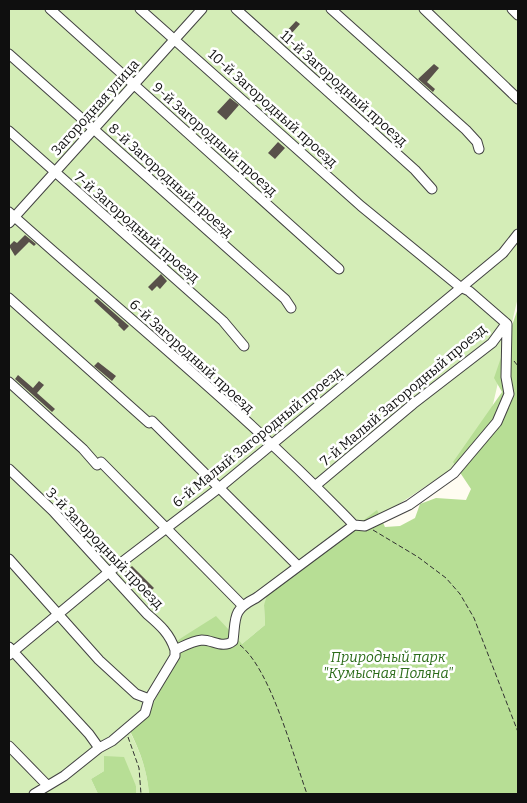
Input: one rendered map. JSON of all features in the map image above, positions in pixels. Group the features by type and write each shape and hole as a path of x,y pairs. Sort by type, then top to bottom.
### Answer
{"street":[{"name":"9-й Загородный проезд","path":"50,9 339,269"},
{"name":"10-й Загородный проезд","path":"140,9 361,206 460,287 469,291 507,324"},
{"name":"Загородная улица","path":"11,217 94,129 202,9"},
{"name":"11-й Загородный проезд","path":"236,9 415,170 432,189"},
{"path":"331,9 466,130 477,142 479,150"},
{"path":"424,9 518,99"},
{"path":"512,9 518,15"},
{"name":"8-й Загородный проезд","path":"9,54 285,299 291,308"},
{"name":"7-й Загородный проезд","path":"9,131 223,321 244,346"},
{"name":"6-й Загородный проезд","path":"11,217 316,486 354,525"},
{"name":"6-й Малый Загородный проезд","path":"10,651 219,488 503,253 518,234"},
{"path":"9,298 150,422 298,566"},
{"path":"34,794 64,776 145,713 149,699 176,650 187,644 204,640 219,644 229,644 233,641 234,616 242,605 256,598 354,525 365,526 409,505 454,473 497,422 509,394 506,377 507,324"},
{"name":"7-й Малый Загородный проезд","path":"316,486 412,404 492,343 507,324"},
{"path":"9,382 166,528 242,605"},
{"name":"3-й Загородный проезд","path":"9,468 53,510 148,614 163,627 176,650"},
{"path":"9,559 88,648 123,684 136,694 149,699"},
{"path":"10,651 89,734 99,748"},
{"path":"9,746 47,785"}],"path":[{"path":"365,526 418,557 446,578 460,594 474,618 518,732"},
{"path":"233,641 242,646 262,674 276,704 307,794"},
{"path":"126,729 139,768 141,794"}],"green space":[{"path":"9,9 518,9 518,297 490,417 452,469 299,570 264,605 265,625 242,644 197,630 178,640 163,685 144,720 129,730 147,777 149,794 136,794 136,786 105,756 104,771 91,779 98,794 9,794"},
{"name":"Природный парк \"Кумысная Поляна\"","path":"518,308 518,794 149,794 147,777 129,729 144,720 163,685 169,658 178,640 216,616 242,644 265,625 264,605 268,592 377,510 385,527 400,526 415,518 420,504 436,498 466,500 471,489 453,462 502,392 494,378"},
{"path":"104,756 124,757 136,786 136,794 98,794 91,779 104,771"}],"building":[{"path":"296,21 300,24 283,43 279,39"},
{"path":"434,64 439,68 427,82 435,89 433,92 418,79"},
{"path":"230,98 239,105 226,120 217,112"},
{"path":"278,142 285,148 275,159 268,153"},
{"path":"25,235 36,244 34,246 29,242 15,256 9,246 14,241 17,243"},
{"path":"161,274 167,281 160,289 157,286 152,291 148,287"},
{"path":"97,298 129,326 124,331 94,301"},
{"path":"98,362 116,376 112,381 94,366"},
{"path":"18,375 33,388 39,381 44,385 37,393 55,409 52,412 15,379"},
{"path":"132,566 154,588 146,595 123,574"}]}
